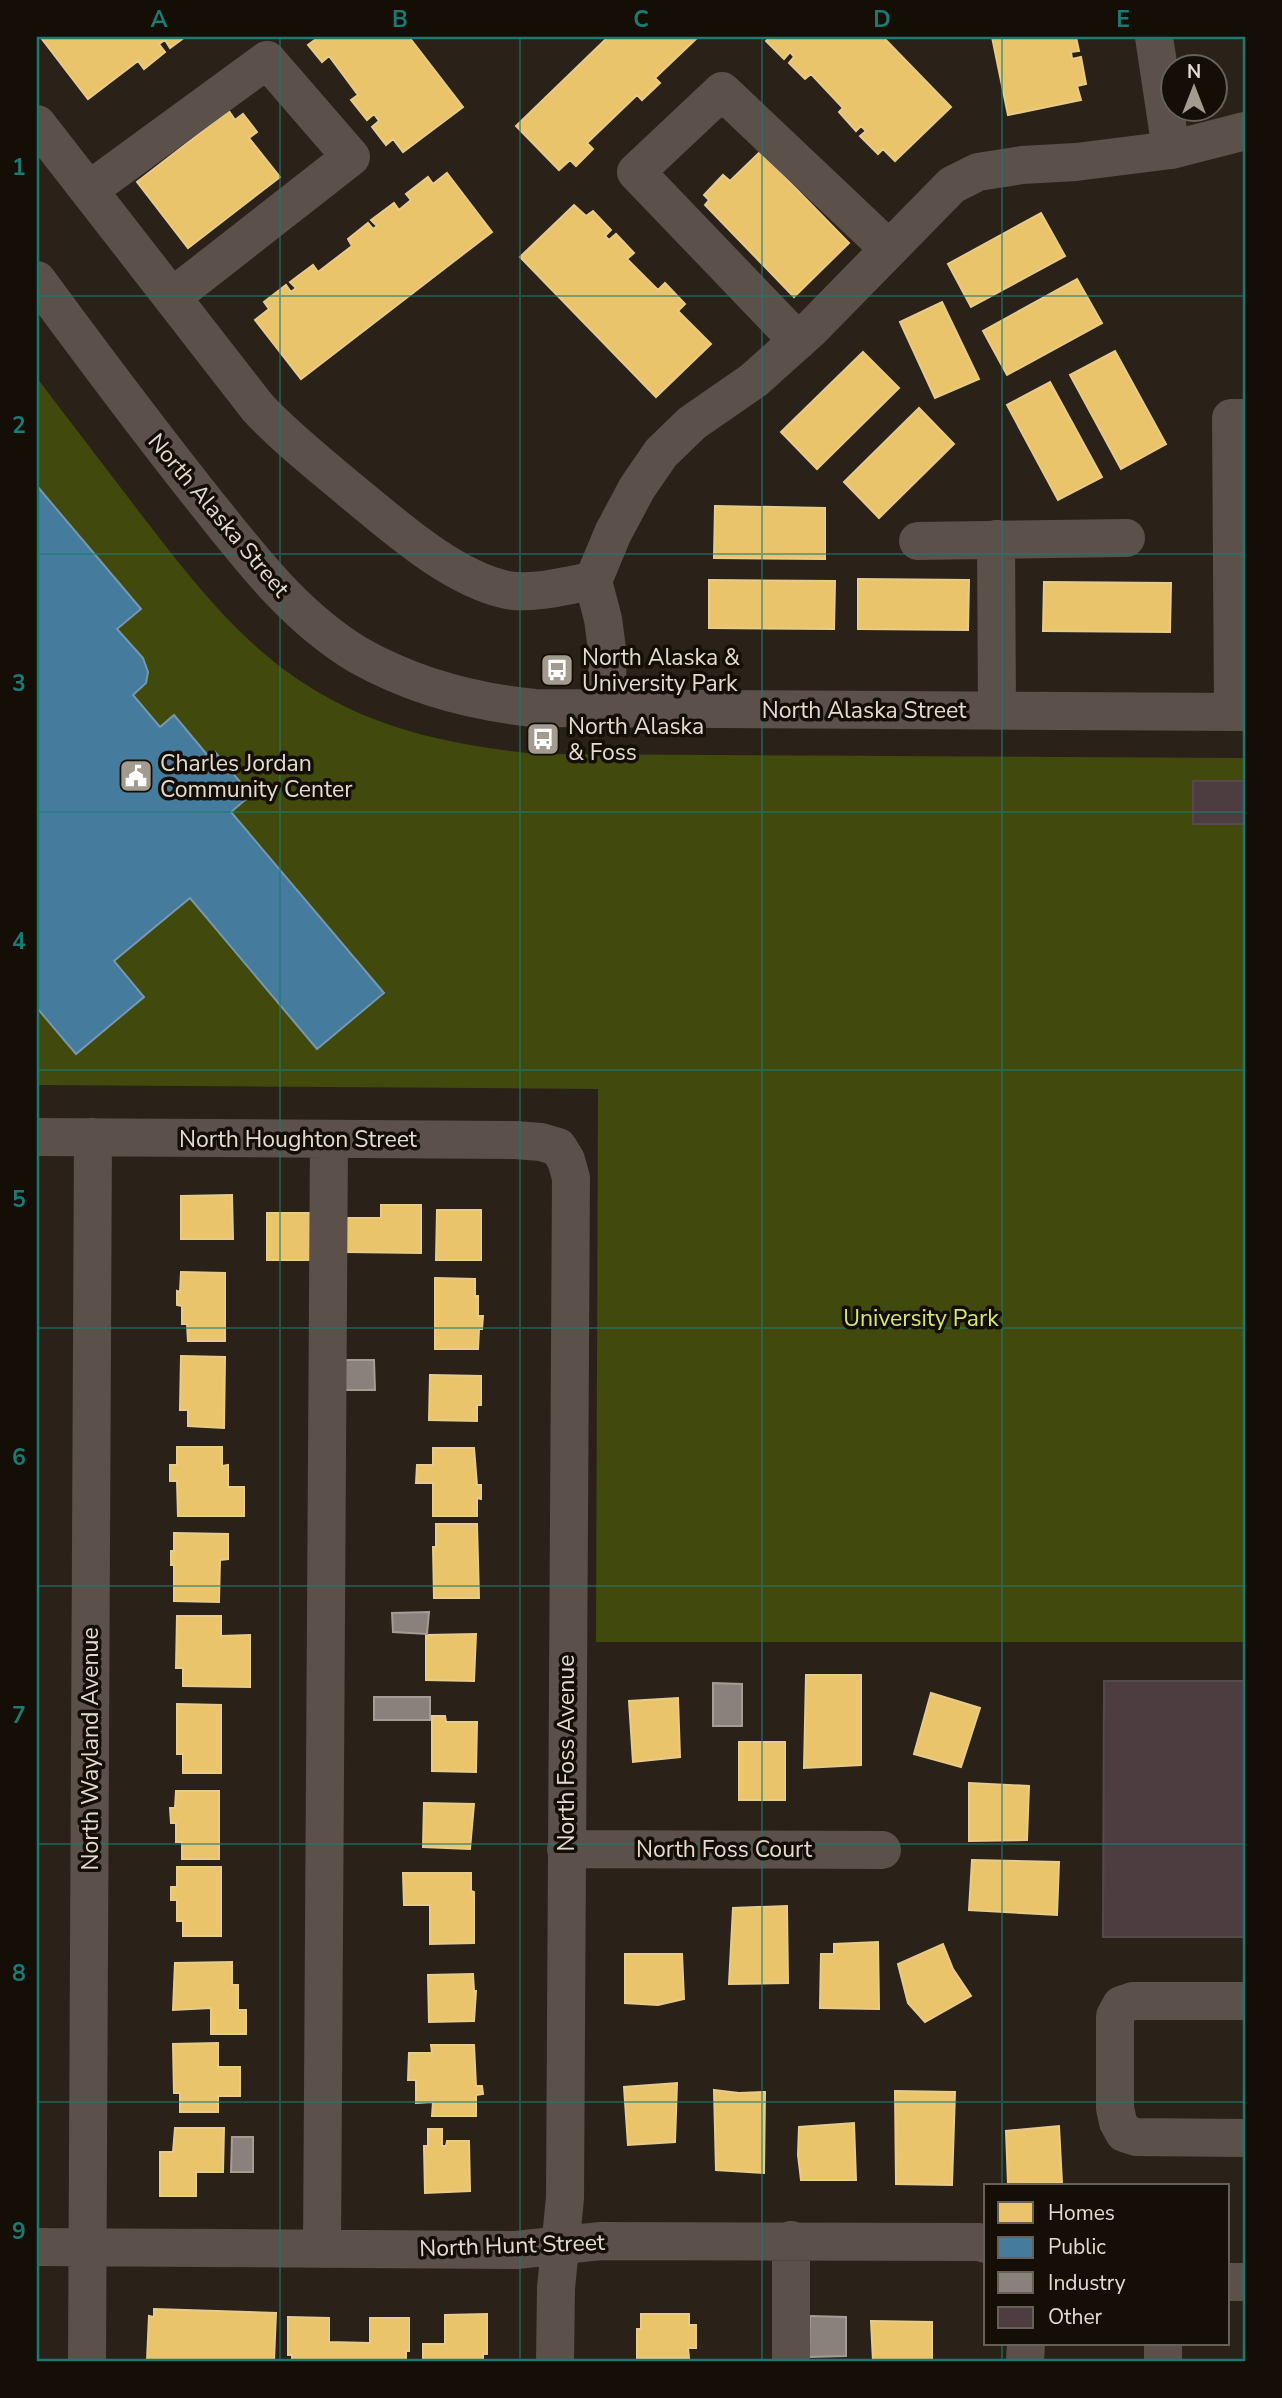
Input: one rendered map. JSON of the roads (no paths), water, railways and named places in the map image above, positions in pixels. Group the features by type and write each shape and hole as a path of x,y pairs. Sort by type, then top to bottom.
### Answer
{"street":[{"path":"1154,37 1171,150"},
{"path":"89,190 267,60 351,158 172,297"},
{"path":"798,341 636,172 722,91 889,249"},
{"path":"37,124 258,408 283,435 402,533 453,567 509,590 540,590 593,581"},
{"path":"608,708 607,649 603,619 593,581 613,533 637,488 661,453 692,423 754,380 798,341 952,185 978,172 1171,150 1245,131"},
{"name":"North Alaska Street","path":"37,280 143,424 265,575 316,624 345,646 379,666 452,695 494,704 535,708 1239,712"},
{"path":"1239,712 1231,418 1245,418"},
{"path":"918,541 1126,538"},
{"path":"996,539 997,711"},
{"name":"North Houghton Street","path":"37,1137 514,1140 541,1142 558,1147"},
{"name":"North Wayland Avenue","path":"87,2361 93,1138"},
{"path":"322,2249 329,1139"},
{"name":"North Foss Avenue","path":"555,2361 555,2288 565,2198 571,1178 566,1160 558,1147"},
{"name":"North Foss Court","path":"566,1849 882,1850"},
{"path":"1245,2001 1133,2001 1121,2005 1115,2016 1115,2108 1124,2133 1136,2137 1245,2138"},
{"path":"790,2361 791,2240"},
{"name":"North Hunt Street","path":"37,2247 516,2250 601,2241 791,2240 984,2244"}],"place":[{"name":"North Alaska & University Park","path":"557,670"},
{"name":"North Alaska & Foss","path":"543,739"},
{"name":"Charles Jordan Community Center","path":"136,776"}],"park label":[{"name":"University Park","path":"921,1318"}]}
